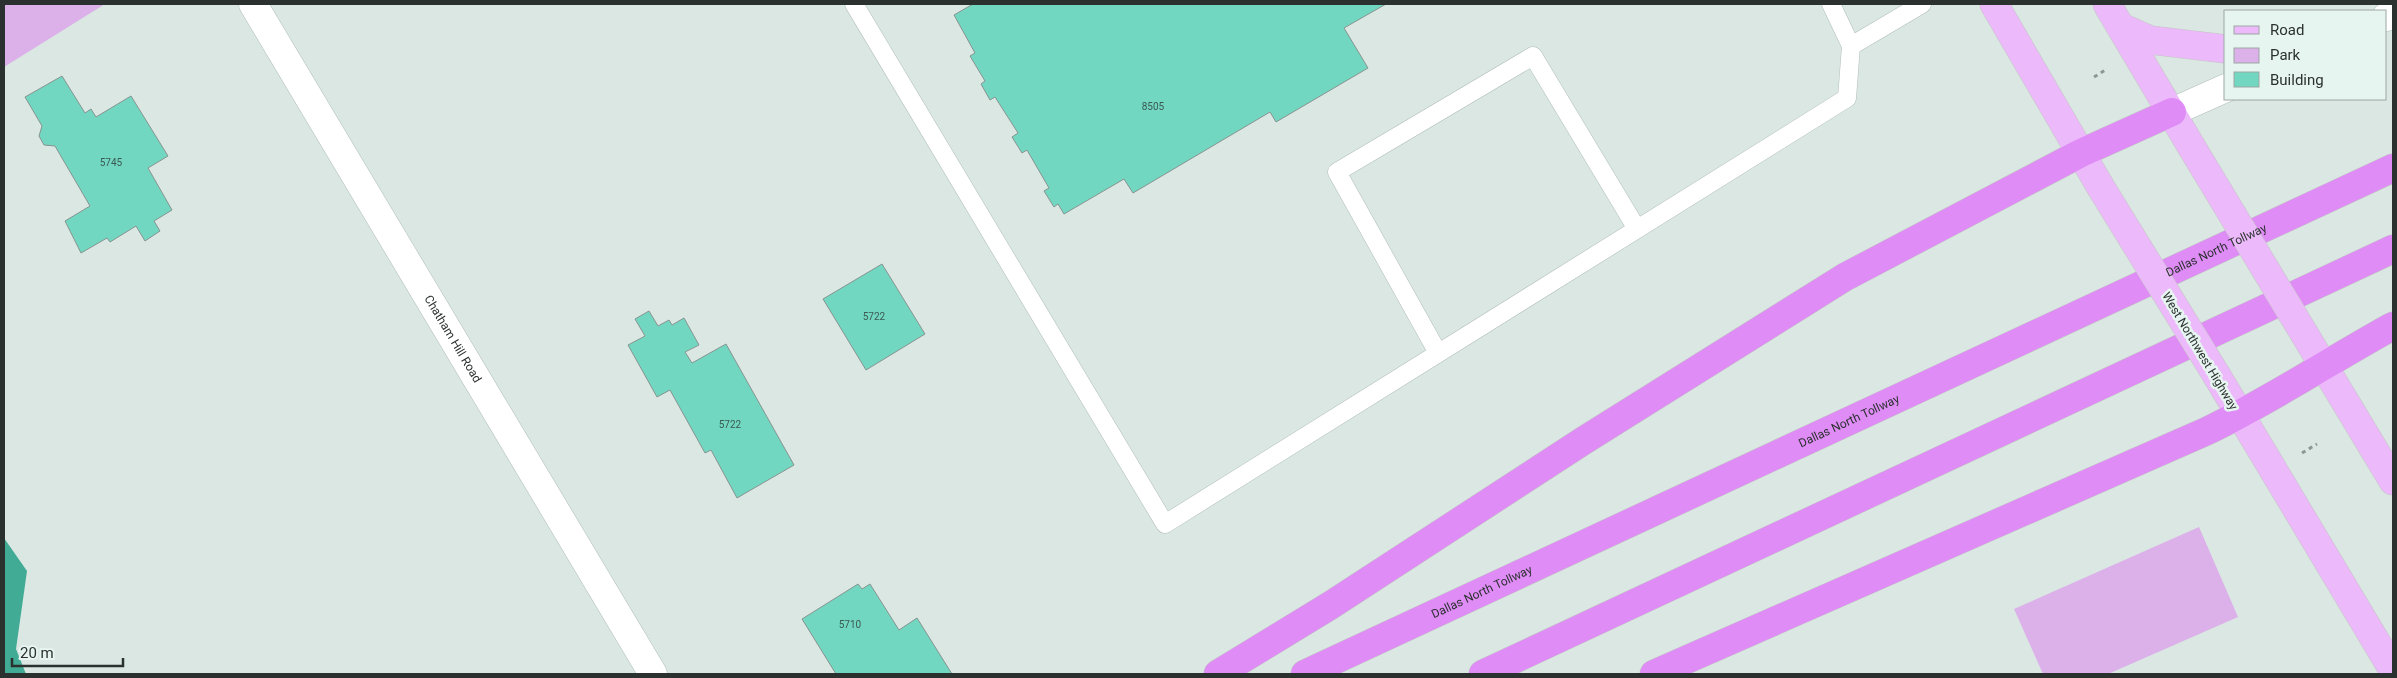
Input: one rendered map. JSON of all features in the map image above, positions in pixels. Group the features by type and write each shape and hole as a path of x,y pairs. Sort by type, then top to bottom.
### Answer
{"highway":[{"path":"1218,674 1331,605 1592,436 1845,277 2081,153 2172,112"},
{"name":"Dallas North Tollway","path":"1305,674 2393,168"},
{"path":"1483,674 2393,249"},
{"path":"1654,674 1828,600 2239,416 2323,365 2393,326"}],"main road":[{"name":"West Northwest Highway","path":"1994,4 2100,186 2217,376 2239,416 2393,670"},
{"path":"2107,4 2393,481"},
{"path":"2121,27 2150,40 2224,49"}],"street":[{"name":"Chatham Hill Road","path":"253,4 653,674"},
{"path":"2172,112 2224,89"}],"lane":[{"path":"854,4 1165,524 1847,98 1851,46 1831,4"},
{"path":"1851,46 1922,4"},
{"path":"1438,353 1337,172 1534,56 1637,229"}],"path":[{"path":"2297,457 2317,444"}],"green space":[{"path":"4,4 105,4 4,67"},
{"path":"2199,527 2238,617 2108,674 2043,674 2014,609"}],"shaded area":[{"path":"4,538 27,571 16,649 26,674 4,674"}],"building":[{"path":"973,4 1386,4 1344,28 1368,68 1276,122 1270,112 1133,193 1124,179 1064,214 1058,204 1054,207 1044,191 1049,188 1027,150 1022,153 1012,137 1018,133 995,97 990,100 981,84 985,81 970,56 975,53 954,15"},
{"path":"62,76 85,113 91,109 96,117 131,96 168,156 148,168 172,210 154,221 160,231 145,241 136,226 110,242 107,238 81,253 65,221 90,206 55,146 44,145 39,136 42,126 25,97"},
{"path":"882,264 925,334 866,370 823,299"},
{"path":"649,311 658,326 669,320 672,325 684,318 699,345 685,352 692,363 726,344 794,465 737,498 711,450 705,453 670,390 657,397 628,345 645,336 635,319"},
{"path":"858,584 862,589 870,584 899,630 917,618 952,674 836,674 802,619"}]}
